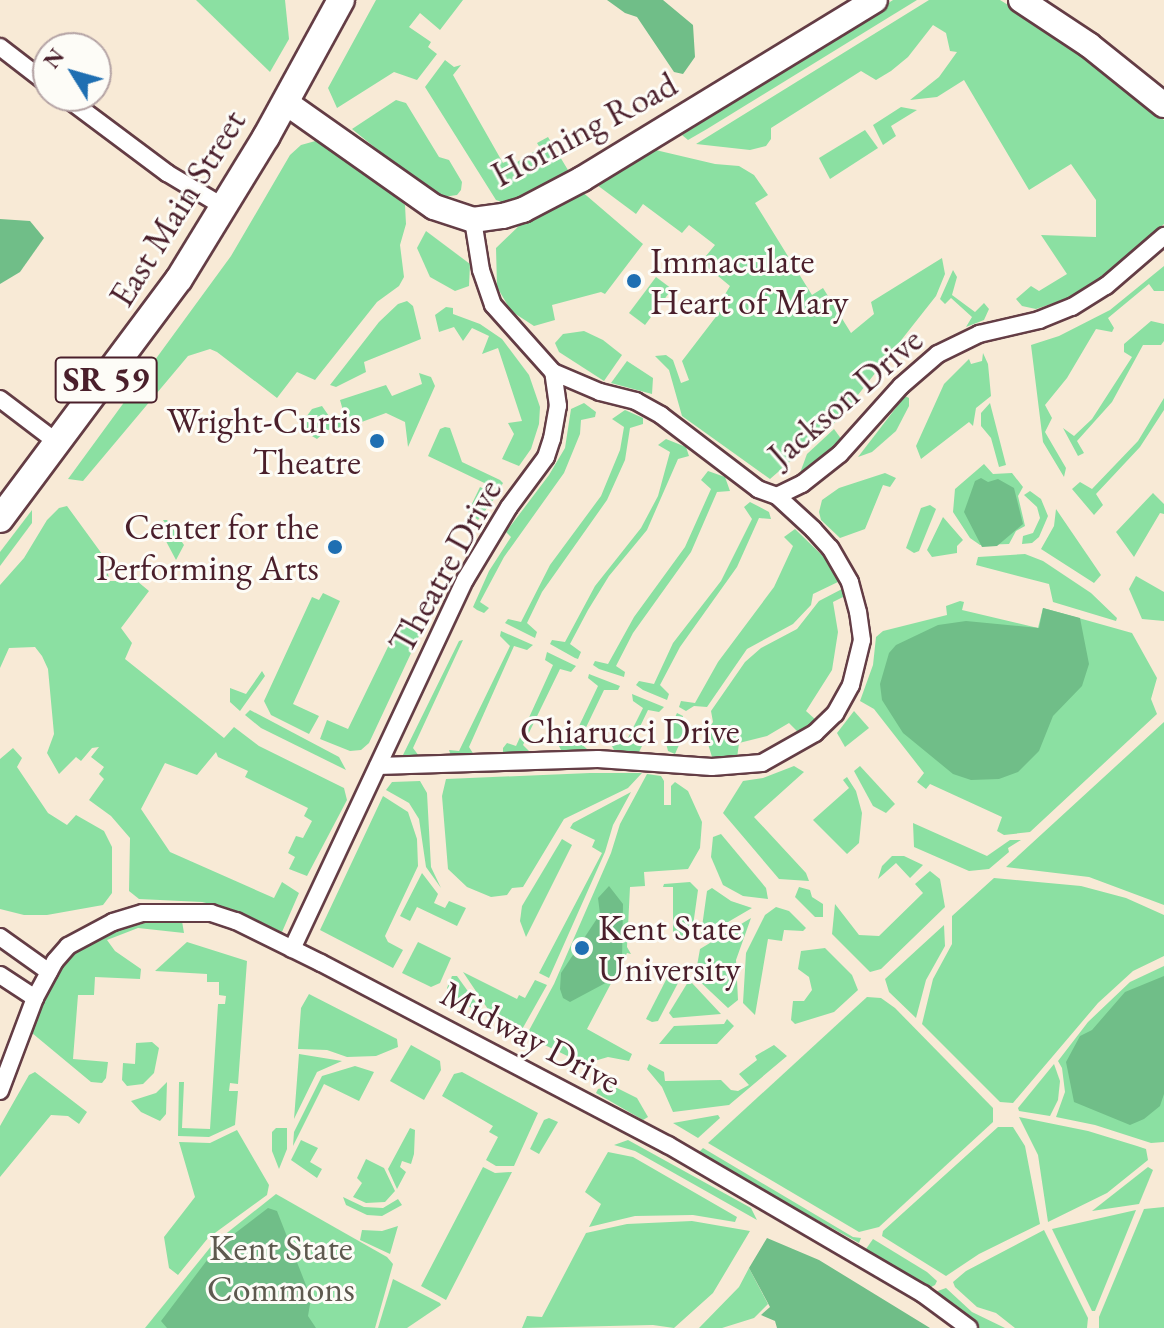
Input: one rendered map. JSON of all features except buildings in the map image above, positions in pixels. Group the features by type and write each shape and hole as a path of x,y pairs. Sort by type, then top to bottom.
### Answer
{"main road":[{"name":"East Main Street","path":"0,519 140,336 224,207 341,0"}],"street":[{"name":"Horning Road","path":"285,102 434,207 473,220 523,210 569,186 875,0"},
{"path":"1021,0 1089,45 1164,105"},
{"path":"0,47 32,72"},
{"path":"85,112 167,173 224,207"},
{"path":"473,220 481,270 493,305 553,372"},
{"name":"Jackson Drive","path":"777,496 802,484 840,454 901,386 938,354 979,334 1039,320 1072,307 1106,286 1164,236"},
{"name":"Chiarucci Drive","path":"378,766 598,759 740,766 762,763 792,749 823,725 845,698 856,671 862,640 850,582 830,548 777,496 758,489 661,415 636,401 589,388 553,372"},
{"name":"Theatre Drive","path":"292,949 471,570 509,507 546,457 556,421 553,372"},
{"path":"0,399 58,443"},
{"name":"Midway Drive","path":"0,1091 35,998 68,946 88,934 143,913 211,913 292,949 668,1145 923,1294 969,1328"},
{"path":"0,937 49,972"},
{"path":"0,975 35,998"}],"green space":[{"path":"196,0 285,0 289,39 270,72"},
{"path":"376,0 463,0 440,30 420,13 409,27 431,42 428,47 437,54 417,80 394,72 337,108 328,88"},
{"path":"607,0 663,0 693,25 695,57 683,74 674,72 637,17 625,13"},
{"path":"893,0 917,0 688,140 682,135"},
{"path":"929,0 1000,0 1057,35 1121,82 1164,120 1164,224 1106,275 1072,297 1036,309 1022,306 1016,299 1031,286 1039,291 1067,274 1041,235 1096,237 1096,200 1071,164 1029,190 964,80 937,97 910,100 939,77 957,52 950,51 946,33 933,25 908,57 891,71 876,80 861,71 771,128 771,139 766,146 750,150 696,144"},
{"path":"445,60 454,67 461,65 453,75 503,163 514,157 517,162 540,148 537,143 548,137 571,175 530,197 505,203 496,200 425,87"},
{"path":"396,100 406,103 439,157 449,160 462,182 457,195 443,197 425,188 352,129"},
{"path":"901,107 917,110 891,126 896,136 883,145 873,125"},
{"path":"865,130 878,148 830,179 819,158"},
{"path":"328,141 405,205 406,224 400,245 404,277 399,286 377,302 315,380 297,372 277,398 217,352 210,349 188,356 83,481 68,479 231,256 290,155 301,145"},
{"path":"647,148 715,164 739,166 754,175 768,195 755,203 812,295 823,288 851,333 874,314 871,302 942,258 945,274 936,296 839,419 770,479 682,416 669,370 655,356 666,355 673,360 681,383 689,380 682,361 725,305 724,296 730,286 701,262 715,245 689,225 682,233 643,204 636,214 593,182"},
{"path":"580,190 643,244 605,294 601,292 552,305 555,320 534,326 511,311 497,287 496,248 525,220"},
{"path":"0,219 30,221 44,238 20,272 0,284"},
{"path":"426,231 470,264 469,286 455,291 430,277 417,248"},
{"path":"1164,266 1164,291 1154,291 1149,284 1108,318 1114,328 1112,332 1096,329 1067,378 1045,405 1052,418 1045,432 1066,468 1064,477 1043,442 1031,345 1059,336 1110,310"},
{"path":"953,270 957,277 952,295 975,312 984,303 989,309 984,320 966,327 972,317 951,298 945,304 940,299"},
{"path":"656,277 672,289 645,325 629,313"},
{"path":"407,301 413,306 421,339 364,362 366,372 336,387 330,385 379,322 398,304"},
{"path":"446,307 453,308 453,314 480,324 502,339 529,375 540,407 539,424 531,449 519,466 502,459 514,434 508,423 522,421 498,348 482,354 489,336 472,328 463,341 454,327 439,332 435,315"},
{"path":"1151,321 1164,324 1164,341 1161,345 1143,345 1112,402 1077,441 1084,453 1078,456 1063,428 1074,436 1092,419 1132,357 1124,352 1124,344"},
{"path":"584,331 603,340 622,355 604,381 559,352 555,343 563,334"},
{"path":"983,353 988,364 991,396 976,408 973,426 969,422 921,459 916,446 944,384 969,359 971,364 982,361"},
{"path":"627,361 653,378 652,394 611,383"},
{"path":"419,373 431,377 435,386 408,447 405,422 386,413 340,430 336,427 317,439 298,428 312,409 322,406 331,419 344,414 340,400 386,385 392,396 422,384"},
{"path":"905,396 909,398 909,406 896,431 872,452 858,457"},
{"path":"1164,398 1164,410 1140,447 1096,494 1103,505 1094,515 1072,489 1080,482 1092,489 1138,441"},
{"path":"584,403 596,412 595,417 581,420 580,434 564,473 504,557 480,602 489,608 484,613 477,610 473,607 489,571 511,537 506,532 549,475 565,448 571,409"},
{"path":"990,403 1006,465 999,467 991,438 981,426 981,413"},
{"path":"625,410 643,418 643,424 630,428 625,460 607,500 542,592 527,623 537,632 535,638 505,623 508,619 521,622 550,565 601,496 620,450 624,427 612,419"},
{"path":"450,428 462,462 500,480 503,483 499,490 428,456 440,429"},
{"path":"834,429 842,440 800,473 807,454"},
{"path":"666,439 686,447 689,456 678,459 647,530 609,576 588,610 570,644 581,652 578,659 575,658 550,644 552,640 565,642 595,586 641,528 658,496 670,452 658,445"},
{"path":"984,464 993,474 1012,473 1023,487 1018,496 1025,526 1016,531 1009,544 980,545 970,538 953,512 955,489"},
{"path":"708,471 725,477 730,491 717,492 691,552 633,633 616,666 625,672 624,677 599,669 593,665 595,661 608,664 634,617 685,547 711,489 701,480"},
{"path":"885,473 896,478 890,487 883,485 865,529 840,538 821,520 822,500 839,488"},
{"path":"981,478 988,482 998,479 1014,488 1023,524 997,546 982,547 964,512 975,481"},
{"path":"480,487 497,495 478,520 468,512"},
{"path":"1030,491 1041,499 1048,516 1039,537 1032,543 1022,544 1023,536 1033,533 1040,518 1037,507 1024,495"},
{"path":"1153,493 1164,504 1164,514 1160,513 1134,557 1116,532"},
{"path":"750,502 769,512 771,519 759,518 737,567 680,647 660,685 669,694 667,700 643,690 636,685 639,681 654,684 673,643 721,581 752,519 744,507"},
{"path":"930,505 936,509 919,551 914,553 906,548 921,508"},
{"path":"67,506 102,554 110,581 137,581 149,591 121,628 132,643 125,659 224,738 234,727 259,746 344,788 347,800 307,876 289,869 295,857 288,853 296,836 303,838 312,821 304,816 308,808 245,777 248,771 218,757 216,752 197,775 165,763 141,809 170,852 274,898 282,882 299,893 282,932 232,909 202,902 139,899 129,891 130,838 111,816 89,800 104,779 99,774 104,767 91,757 99,747 92,748 81,761 76,757 59,774 47,753 54,734 48,669 42,656 35,647 9,648 0,668 0,585 24,558 47,520 59,508"},
{"path":"1056,509 1101,575 1094,583 1041,549 1054,526"},
{"path":"32,510 32,523 0,566 0,552"},
{"path":"943,517 963,540 957,546 957,553 932,557 927,550"},
{"path":"163,520 167,520 184,545 176,560 159,528 165,523"},
{"path":"795,529 830,563 840,581 813,594 811,605 793,624 747,649 707,707 694,706 686,711 679,707 681,701 695,703 718,662 774,587 793,546 784,537"},
{"path":"1025,554 1043,561 1091,593 1117,618 1116,621 1053,602 1049,584 976,565 978,557"},
{"path":"1136,576 1164,592 1164,621 1142,619 1129,589"},
{"path":"842,589 845,596 833,602 838,632 832,670 806,711 817,721 801,735 789,723 767,736 739,743 737,758 712,757 705,734 713,722 711,711 745,662 761,648 797,629 819,601"},
{"path":"323,593 340,601 293,704 319,716 309,734 271,715 264,701 312,597 319,600"},
{"path":"964,602 962,610 1038,628 1043,608 1132,633 1157,678 1151,699 1157,714 1030,832 1004,835 997,831 1002,817 930,784 926,789 917,782 924,773 874,709 860,701 873,665 876,637 883,631 947,615 946,606"},
{"path":"1043,608 1080,618 1089,664 1082,686 1053,716 1039,751 1018,772 999,779 971,780 953,774 903,733 882,700 880,684 889,653 896,645 938,625 966,621 1039,628"},
{"path":"402,618 420,634 369,743 361,750 350,751 320,739 327,720 348,729"},
{"path":"501,631 533,645 527,650 514,646 469,747 476,758 453,762 449,750 459,751 510,646 500,636"},
{"path":"463,640 413,748 422,760 408,764 402,757 459,641"},
{"path":"547,652 576,666 571,672 560,669 523,745 532,754 512,759 503,754 503,748 507,743 516,746 553,665 545,660"},
{"path":"262,671 265,676 240,711 230,702 230,688 246,694"},
{"path":"589,674 620,686 618,690 604,690 579,742 587,749 585,755 565,758 558,744 570,745 598,686 588,678"},
{"path":"632,694 664,707 659,712 648,710 634,739 642,746 638,754 615,752 611,744 613,737 627,740 643,708 633,701"},
{"path":"250,710 339,757 346,770 261,728 245,715"},
{"path":"854,711 869,728 845,747 837,733"},
{"path":"677,713 683,716 682,724 686,729 675,754 668,751 665,739"},
{"path":"1164,722 1164,905 1089,877 1006,867"},
{"path":"13,748 22,758 17,767 48,813 67,825 76,815 104,831 112,847 112,893 103,905 47,915 24,915 0,909 0,759"},
{"path":"794,766 804,772 754,817 806,873 809,881 779,879 723,813 743,781 763,778"},
{"path":"860,766 895,804 886,813 873,806 854,771"},
{"path":"642,773 628,788 564,819 523,887 512,888 507,895 491,897 467,887 448,869 442,796 446,779"},
{"path":"647,774 661,776 664,781 664,805 671,805 671,786 675,782 688,791 702,822 700,848 688,869 644,872 645,886 630,887 627,947 631,954 627,953 587,1029 632,1054 629,1061 608,1057 584,1064 526,1036 554,984 611,853 620,824"},
{"path":"847,777 856,791 862,813 859,843 847,854 813,820 849,788 843,780"},
{"path":"420,781 427,793 431,867 441,888 426,867 419,819 409,803 386,790 392,782"},
{"path":"631,792 613,825 605,852 549,978 539,973 602,853 592,847 595,840 570,828 573,823"},
{"path":"383,796 408,812 417,839 418,866 385,936 388,942 403,950 393,968 320,930"},
{"path":"913,823 987,856 1010,840 1021,840 1008,848 1009,852 989,869 969,871 914,847"},
{"path":"721,834 766,888 768,899 743,896 723,885 711,857 713,837"},
{"path":"562,839 572,845 526,937 520,921 522,906"},
{"path":"892,856 904,856 923,865 910,878 896,863 878,879 882,866"},
{"path":"930,871 940,879 945,907 881,969 870,972 832,934 835,904 859,935 879,936 923,893 915,884"},
{"path":"422,873 438,894 434,903 445,908 449,901 466,908 457,926 417,907 410,921 400,916"},
{"path":"994,878 1081,886 1126,898 1164,915 1164,956 1133,971 1098,1003 1013,1103 1000,1102 922,1024 933,979 952,944 952,916"},
{"path":"690,882 698,890 692,933 685,942 673,940 673,887 663,887 664,884"},
{"path":"609,886 623,904 622,961 613,979 570,1002 563,998 560,989 561,973 600,914 598,898"},
{"path":"799,887 810,890 812,897 823,904 823,917 815,917 795,897"},
{"path":"712,888 731,901 752,908 704,936 701,934 707,891"},
{"path":"776,907 789,911 806,928 803,931 784,930 782,941 768,939 755,1015 743,1003 746,953 765,915"},
{"path":"751,918 736,960 738,1000 728,1008 695,977 700,949"},
{"path":"152,921 182,921 184,933 138,928 107,940 115,951 141,969 140,979 95,977 94,995 78,995 73,1059 108,1062 106,1078 102,1083 91,1082 32,1033 29,1022 70,955 110,933"},
{"path":"944,925 945,946 926,980 916,1018 889,992 885,979"},
{"path":"187,942 247,961 238,1084 230,1083 229,1091 238,1091 235,1125 209,1137 178,1136 179,1082 184,1082 182,1128 210,1129 218,1004 225,1004 226,996 219,995 219,982 207,982 207,974 155,971"},
{"path":"418,942 451,958 440,983 431,987 402,973"},
{"path":"825,948 852,975 858,990 834,1012 795,1024 791,1020 793,1001 804,1001 812,990 809,977 798,969 801,951"},
{"path":"1164,966 1164,1142 1151,1143 1095,1125 1056,1117 1065,1092 1058,1061 1088,1022 1130,982"},
{"path":"463,972 517,999 519,995 525,998 535,980 547,985 520,1033 496,1021"},
{"path":"452,976 457,976 485,1015 449,996 447,988"},
{"path":"668,976 678,983 658,1021 652,1022 646,1019"},
{"path":"1164,976 1164,1094 1160,1106 1144,1119 1130,1125 1074,1102 1066,1062 1080,1036 1092,1030 1125,992"},
{"path":"688,982 721,1014 673,1018 669,1013"},
{"path":"309,994 397,1039 398,1047 376,1056 347,1057 327,1050 298,1049 301,1008"},
{"path":"867,997 881,998 895,1008 993,1108 993,1122 879,1227 859,1232 708,1143"},
{"path":"727,1019 734,1026 717,1044 659,1044 674,1026 724,1024"},
{"path":"152,1042 159,1048 154,1073 143,1084 127,1086 122,1080 123,1063 135,1064 136,1043"},
{"path":"411,1045 440,1061 441,1070 424,1100 390,1081"},
{"path":"774,1045 787,1056 729,1105 673,1112 662,1087 647,1069 649,1064 664,1072 665,1081 721,1080 731,1090 738,1091 749,1085 739,1074 757,1060 755,1056"},
{"path":"299,1054 342,1061 317,1072 294,1119"},
{"path":"1054,1064 1060,1081 1058,1100 1050,1116 1019,1111 1018,1108"},
{"path":"355,1066 374,1072 359,1101 324,1084 293,1146 294,1132 322,1076"},
{"path":"35,1072 87,1112 79,1124 68,1116 51,1115 0,1177 0,1126 29,1075"},
{"path":"462,1072 538,1113 514,1166 496,1166 486,1160 498,1137 489,1132 493,1126 442,1096 454,1074"},
{"path":"167,1082 166,1114 160,1121 141,1112 131,1101 156,1093"},
{"path":"613,1086 637,1098 648,1117 643,1120 596,1093 598,1089"},
{"path":"718,1115 720,1118 698,1138 673,1123"},
{"path":"1019,1117 1088,1131 1146,1149 1148,1160 1107,1193 1048,1222 1038,1155"},
{"path":"549,1118 558,1122 539,1154 530,1149 544,1120"},
{"path":"998,1127 1013,1127 1025,1146 1040,1224 979,1254 946,1276 882,1236 883,1231"},
{"path":"276,1128 287,1128 287,1149 279,1169 272,1151 272,1132"},
{"path":"410,1128 415,1130 414,1154 411,1164 402,1161 400,1167 406,1172 397,1189 388,1169"},
{"path":"237,1130 269,1185 267,1195 208,1238 178,1275 169,1268 164,1237 195,1197 179,1142 210,1143"},
{"path":"301,1140 318,1148 310,1162 322,1169 317,1178 291,1160"},
{"path":"628,1140 751,1208 757,1220 635,1151 614,1145"},
{"path":"703,1148 853,1237 861,1238 859,1243 697,1154"},
{"path":"608,1152 633,1157 737,1217 735,1222 693,1215 635,1216 589,1227 601,1204 585,1192"},
{"path":"366,1159 384,1168 395,1191 385,1202 366,1203 353,1197 362,1183 357,1178"},
{"path":"483,1167 495,1173 512,1172 446,1300 421,1286"},
{"path":"1148,1167 1153,1170 1139,1204 1092,1211"},
{"name":"Kent State Commons","path":"276,1194 387,1257 393,1264 375,1328 145,1328 213,1244"},
{"path":"343,1197 364,1207 383,1208 398,1199 402,1205 382,1216 367,1215 346,1205"},
{"path":"1164,1207 1164,1328 1099,1328 1099,1317 1144,1209"},
{"path":"268,1208 277,1211 311,1298 308,1316 316,1328 167,1328 161,1321 217,1247"},
{"path":"1136,1210 1095,1311 1092,1311 1052,1229"},
{"path":"692,1221 750,1231 713,1293 674,1328 653,1325 522,1328 527,1316 542,1317 586,1233 627,1224"},
{"path":"398,1226 390,1254 360,1240 362,1230 382,1231"},
{"path":"1044,1230 1088,1318 1087,1328 1015,1328 996,1313 977,1307 955,1287 953,1282 966,1271"},
{"path":"767,1238 819,1260 930,1328 777,1328 775,1321 761,1315 770,1307 749,1268"},
{"path":"873,1239 927,1272 937,1281 935,1285 929,1288 866,1249"},
{"path":"749,1268 768,1304 754,1318 722,1328 699,1328 739,1287"},
{"path":"393,1279 441,1305 407,1328 378,1328"},
{"path":"946,1288 972,1312 1005,1328 979,1328 935,1292"}],"place":[{"name":"Immaculate Heart of Mary","path":"634,281"},
{"name":"Wright-Curtis Theatre","path":"377,441"},
{"name":"Center for the Performing Arts","path":"335,547"},
{"name":"Kent State University","path":"582,948"}]}
